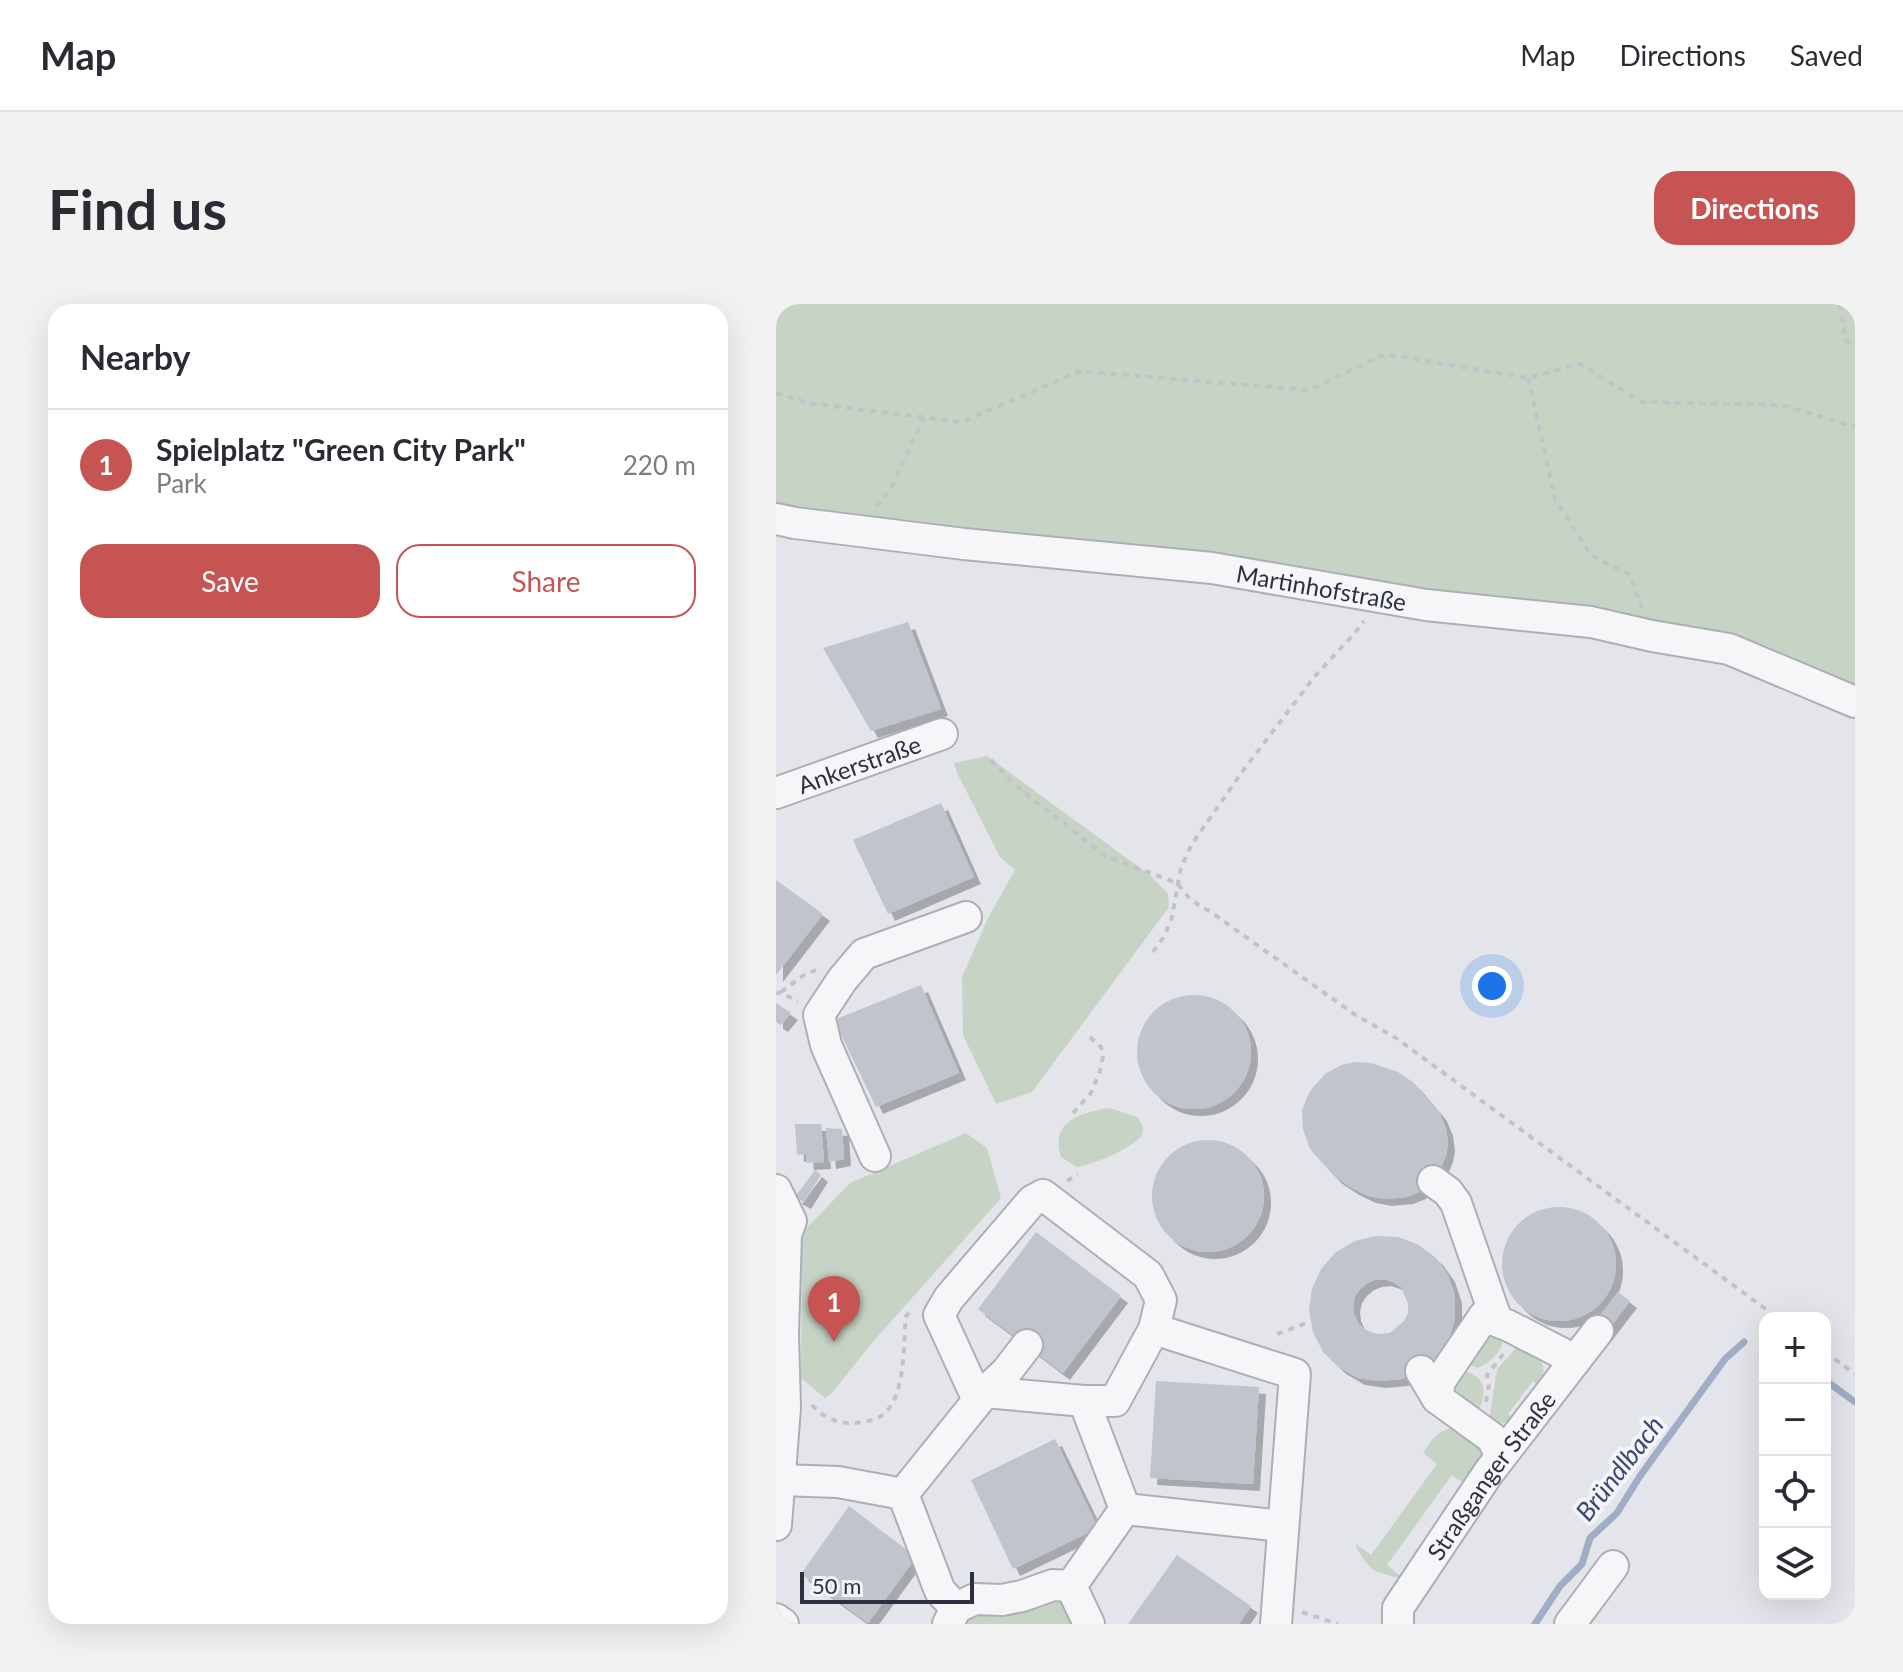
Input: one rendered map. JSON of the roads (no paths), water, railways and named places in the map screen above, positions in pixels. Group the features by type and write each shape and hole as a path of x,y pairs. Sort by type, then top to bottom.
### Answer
{"street":[{"name":"Martinhofstraße","path":"776,519 964,544 1212,568 1426,605 1591,622 1729,649 1855,702"},
{"name":"Ankerstraße","path":"776,793 942,734"},
{"path":"875,1156 826,1045 819,1015 864,954 966,917"},
{"path":"1433,1181 1448,1192 1456,1203 1509,1327"},
{"path":"776,1190 791,1221 786,1234 783,1334 791,1407 776,1525"},
{"path":"1043,1195 1148,1275 1161,1300 1154,1329 1115,1401 982,1396 939,1315 949,1298 1032,1201 1043,1195"},
{"path":"1437,1398 1440,1381 1484,1316 1575,1360"},
{"path":"1154,1329 1295,1374 1277,1614"},
{"name":"Straßganger Straße","path":"1398,1624 1398,1608 1501,1456 1598,1331"},
{"path":"903,1494 1027,1345"},
{"path":"1421,1371 1437,1398 1492,1438 1501,1456"},
{"path":"1084,1401 1125,1509"},
{"path":"781,1480 838,1482 903,1494"},
{"path":"903,1494 952,1616 975,1599 1002,1600 1053,1585 1071,1586"},
{"path":"1125,1509 1283,1526"},
{"path":"1071,1586 1125,1509"},
{"path":"1570,1624 1613,1566"},
{"path":"1071,1586 1089,1624"},
{"path":"776,1619 783,1624"}],"waterway":[{"name":"Bründlbach","path":"1535,1624 1560,1586 1582,1564 1590,1538 1617,1513 1640,1476 1725,1359 1744,1342"},
{"name":"Bründlbach","path":"1830,1384 1855,1402"}],"place":[{"name":"Spielplatz \"Green City Park\"","path":"834,1342"}]}
